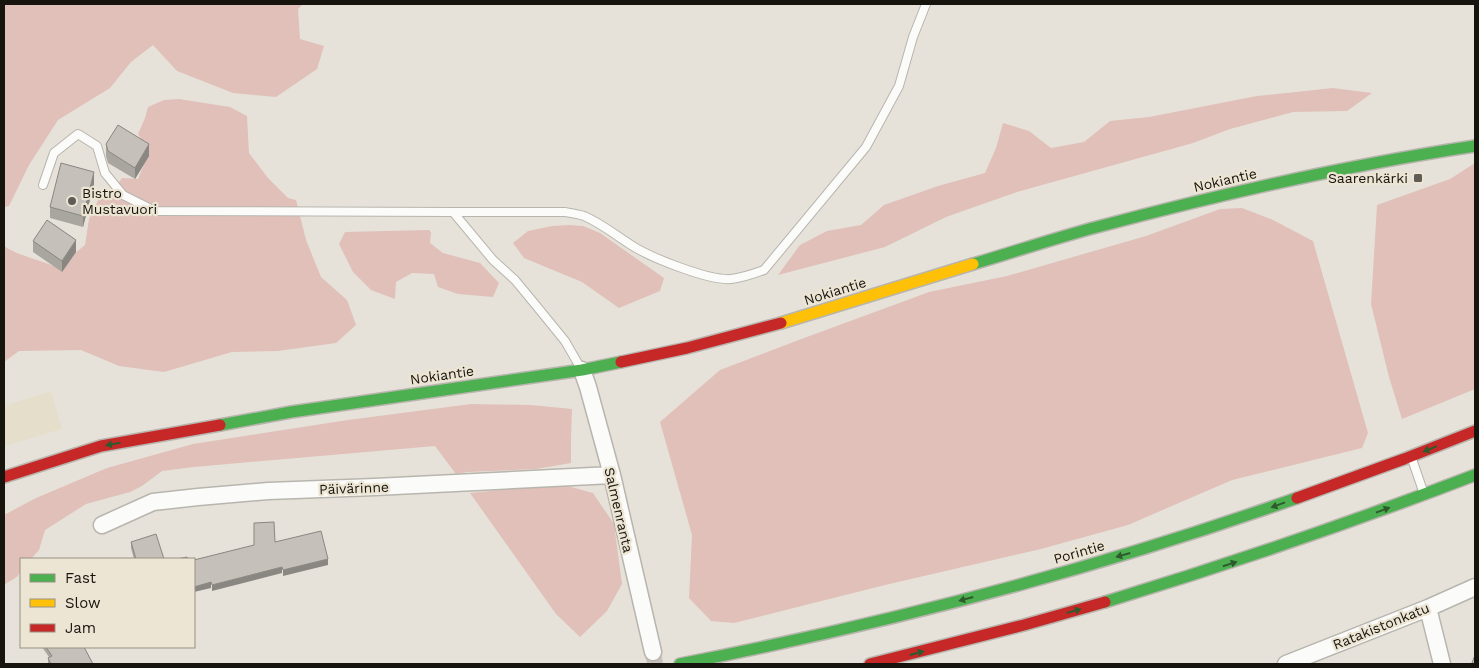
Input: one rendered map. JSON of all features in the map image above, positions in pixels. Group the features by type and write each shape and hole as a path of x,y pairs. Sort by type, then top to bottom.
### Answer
{"main road":[{"name":"Nokiantie","path":"4,477 102,446 290,412 582,370 687,348 779,323 1104,224 1315,175 1415,155 1475,146"},
{"name":"Nokiantie","path":"114,455 196,429"},
{"name":"Porintie","path":"680,664 896,618 1137,551 1261,511 1475,431"},
{"path":"870,664 1027,624 1150,589 1274,549 1475,475"},
{"path":"4,489 39,478"}],"street":[{"name":"Salmenranta","path":"582,370 612,475 653,652"},
{"name":"Päivärinne","path":"102,525 154,502 198,497 268,491 612,475"},
{"name":"Ratakistonkatu","path":"1286,664 1428,608 1475,587"},
{"path":"1428,608 1442,664"}],"lane":[{"path":"43,184 54,153 78,134 97,146 105,173 123,195 155,211 565,212 582,215 637,249 663,261 710,277 729,279 751,275 764,270 866,147 899,86 913,37 926,4"},
{"path":"453,212 493,260 515,280 534,302 565,341 582,370"},
{"path":"1411,456 1425,495"}],"shaded area":[{"path":"4,4 303,4 298,9 300,39 324,46 317,69 276,97 233,93 177,71 153,45 131,62 110,88 58,120 29,165 9,206 4,207"},
{"path":"1333,88 1372,93 1347,111 1293,112 1230,129 1193,143 1017,192 946,217 885,247 778,275 800,245 827,231 861,225 884,205 938,186 985,173 996,148 1003,123 1029,131 1051,148 1084,142 1110,121 1149,117 1257,96"},
{"path":"179,99 230,107 247,116 249,153 268,178 288,198 296,200 306,240 321,277 347,300 356,325 336,343 278,351 232,352 164,372 119,366 81,350 19,351 4,362 4,246 59,269 65,261 85,245 89,219 102,192 114,189 122,178 138,179 149,152 138,134 148,107 164,100"},
{"path":"1475,163 1475,389 1402,419 1389,377 1371,304 1377,205 1450,179"},
{"path":"1242,208 1273,220 1313,241 1368,433 1362,448 1232,480 1128,525 1041,549 885,585 734,623 711,621 689,598 692,535 660,422 720,370 929,292 1007,276 1146,236 1220,209"},
{"path":"569,225 583,226 600,233 664,278 660,291 619,308 582,282 524,258 513,243 528,231"},
{"path":"429,230 431,232 430,243 443,253 480,263 499,283 493,297 458,294 438,287 434,274 412,273 396,282 395,299 371,290 353,272 339,244 345,232"},
{"path":"51,391 62,429 4,446 4,406"},
{"path":"471,404 531,405 572,409 571,463 536,469 456,474 435,446 162,471 142,486 130,492 86,504 45,530 39,550 32,558 20,558 20,573 4,585 4,515 36,498 107,468 193,444 348,420"},
{"path":"560,484 593,493 614,524 622,584 607,611 580,637 556,614 470,493"}],"building":[{"path":"118,125 149,144 135,168 108,151 106,144"},
{"name":"Bistro Mustavuori","path":"61,163 94,172 83,216 50,207"},
{"path":"47,220 76,240 62,261 33,241"},
{"path":"274,522 275,542 321,531 328,559 283,570 282,567 212,585 211,582 195,587 195,560 254,545 254,523"},
{"path":"156,534 164,558 136,558 131,542"},
{"path":"47,648 85,648 93,664 51,664 48,658 52,656"}],"tunnel":[{"path":"653,652 655,664"}],"traffic: fast":[{"path":"973,264 1081,231 1238,192 1332,171 1475,146"},
{"path":"220,425 291,412 582,370 621,362"},
{"path":"1105,602 1291,542 1475,475"},
{"path":"680,664 837,631 992,592 1145,548 1297,498"}],"traffic: slow":[{"path":"781,323 973,264"}],"traffic: jam":[{"path":"621,362 687,348 781,323"},
{"path":"4,477 101,446 220,425"},
{"path":"1297,498 1475,431"},
{"path":"870,664 1024,625 1105,602"}],"place":[{"name":"Saarenkärki","path":"1418,178"},
{"name":"Bistro Mustavuori","path":"72,201"}]}
